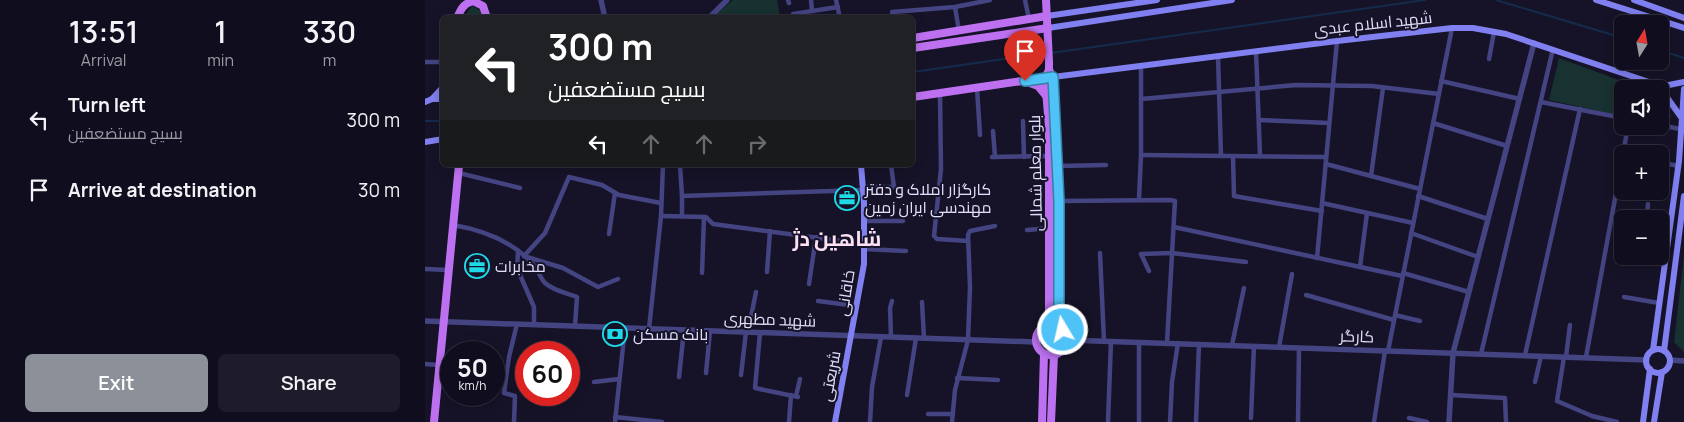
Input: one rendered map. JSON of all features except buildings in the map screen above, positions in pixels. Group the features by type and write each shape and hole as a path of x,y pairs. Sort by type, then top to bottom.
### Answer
{"main road":[{"path":"915,97 1025,81 1049,72 1046,0"},
{"path":"915,38 1122,3 1157,0"},
{"path":"915,48 1231,0"},
{"path":"1596,0 1684,28"},
{"path":"1634,0 1684,18"},
{"path":"458,15 466,2 479,1 486,15"},
{"path":"1670,24 1673,14"},
{"name":"شهید اسلام عبدی","path":"1049,72 1141,66 1337,41 1452,28 1473,28 1534,43 1642,80"},
{"name":"بلوار معلم شمالی","path":"1049,72 1048,98 1053,147 1058,166 1059,327"},
{"name":"بلوار معلم شمالی","path":"1049,72 1053,147 1049,156 1049,324"},
{"path":"1025,81 1038,86 1048,98"},
{"path":"1669,85 1684,82"},
{"path":"432,99 440,90"},
{"path":"1669,223 1680,169 1680,129 1684,90"},
{"path":"425,102 432,99 440,99"},
{"path":"1669,100 1681,117"},
{"path":"425,142 440,140"},
{"name":"خاقانی","path":"852,336 864,264 861,167"},
{"path":"434,422 459,169"},
{"path":"1664,351 1684,196"},
{"path":"1643,422 1649,369 1647,360 1653,350 1662,265"},
{"path":"1049,324 1059,327 1065,334 1066,340 1063,349 1054,355 1044,354 1035,342 1037,332 1040,328 1049,324"},
{"name":"شریعتی","path":"835,422 852,336"},
{"path":"1649,369 1655,372 1662,372 1668,368 1670,360 1664,351 1653,350"},
{"path":"1042,422 1044,354"},
{"path":"1051,422 1054,355"},
{"path":"1654,422 1662,372"}],"street":[{"path":"601,0 604,15"},
{"path":"712,15 727,0"},
{"path":"811,0 812,11"},
{"path":"837,0 839,15"},
{"path":"892,15 892,12 955,7 990,0"},
{"path":"1025,0 1029,19"},
{"path":"793,15 838,7"},
{"path":"955,7 959,31"},
{"path":"1374,422 1386,351 1452,28"},
{"path":"1489,59 1494,32"},
{"path":"1317,258 1337,41"},
{"path":"1449,422 1453,353 1534,43"},
{"path":"1481,354 1553,49"},
{"path":"1256,51 1260,156"},
{"path":"1217,56 1221,156"},
{"path":"425,62 440,62"},
{"path":"1139,199 1141,66"},
{"path":"1441,81 1520,99"},
{"path":"1141,99 1257,88 1333,85 1439,94"},
{"path":"977,88 980,135"},
{"path":"1371,176 1383,88"},
{"path":"939,94 941,169 934,236 937,239 968,241"},
{"path":"1541,102 1614,116"},
{"path":"1525,355 1580,109"},
{"path":"1259,120 1329,123"},
{"path":"1023,121 1024,157"},
{"path":"1433,123 1507,146"},
{"path":"1669,127 1680,129"},
{"path":"993,131 993,157 1049,156"},
{"path":"1141,155 1326,157"},
{"path":"1233,156 1234,196 1321,211"},
{"path":"1326,164 1420,189"},
{"path":"1058,166 1106,165"},
{"path":"649,329 661,216 663,167"},
{"path":"680,167 682,216"},
{"path":"682,196 895,187 891,167"},
{"path":"459,169 520,188"},
{"path":"524,256 545,233 569,177 602,185 615,193 639,200 661,202"},
{"path":"609,234 615,193"},
{"path":"1419,196 1488,220"},
{"path":"1059,201 1139,199 1175,201 1167,343"},
{"path":"1586,357 1615,200"},
{"path":"1322,203 1413,223"},
{"path":"1648,204 1648,210"},
{"path":"1360,267 1367,213"},
{"path":"661,216 705,217 713,224 906,251"},
{"path":"702,273 705,217"},
{"path":"864,221 903,221"},
{"path":"453,225 481,231 504,241 533,264 545,284 577,297 575,326"},
{"path":"952,422 957,378 968,340 970,287 968,235 970,231 995,226"},
{"path":"1174,227 1403,275 1469,292"},
{"path":"1027,230 1050,228"},
{"path":"767,272 771,231"},
{"path":"1411,233 1479,257"},
{"path":"809,284 816,237"},
{"path":"518,252 517,268 534,307 534,325"},
{"path":"1100,253 1104,341"},
{"path":"1149,271 1141,254 1172,253 1246,262"},
{"path":"524,256 563,268 598,286 618,279"},
{"path":"425,269 449,270"},
{"path":"1279,347 1292,274"},
{"path":"1232,345 1244,288"},
{"path":"741,375 755,292"},
{"path":"1306,296 1394,318 1420,321"},
{"path":"1624,297 1659,303"},
{"path":"817,301 857,306"},
{"path":"891,337 889,308 892,301"},
{"path":"921,302 924,338"},
{"name":"شهید مطهری","path":"425,321 1035,342"},
{"path":"514,422 515,396 504,393 509,357 517,324"},
{"path":"1570,325 1557,401 1592,416 1617,422"},
{"path":"625,328 615,420 662,422"},
{"path":"679,377 684,330"},
{"path":"706,373 709,331"},
{"path":"760,333 755,388 795,396"},
{"path":"870,422 872,387 881,337"},
{"path":"907,395 915,338"},
{"name":"کارگر","path":"1066,340 1647,360"},
{"path":"1107,422 1111,341"},
{"path":"1139,342 1139,422"},
{"path":"1170,422 1172,382 1178,343"},
{"path":"1196,422 1199,344"},
{"path":"1251,418 1254,346"},
{"path":"1298,422 1299,348"},
{"path":"1535,382 1541,356"},
{"path":"1670,360 1684,361"},
{"path":"425,364 439,365"},
{"path":"957,378 998,380"},
{"path":"594,382 619,379"},
{"path":"789,422 800,379"},
{"path":"1451,394 1505,398 1506,422"},
{"path":"928,414 953,414"},
{"path":"1409,418 1427,422"}],"green space":[{"path":"733,0 777,0 780,15 716,15"},
{"path":"472,6 480,10 481,15 465,15"},
{"path":"1559,58 1619,80 1614,80 1614,114 1549,100"},
{"path":"1684,255 1684,352 1674,342"}],"waterway":[{"path":"1051,53 1425,0"},
{"path":"1496,0 1614,35"},
{"path":"915,72 1047,53"},
{"path":"1669,53 1684,58"},
{"path":"425,121 440,121"}],"place":[{"name":"کارگزار املاک و دفتر مهندسی ایران زمین","path":"847,198"},
{"name":"مخابرات","path":"477,266"},
{"name":"بانک مسکن","path":"615,334"}],"district":[{"name":"شاهین دژ","path":"837,238"}],"route":[{"path":"1025,81 1053,77 1059,201 1059,327 1063,330"}]}
